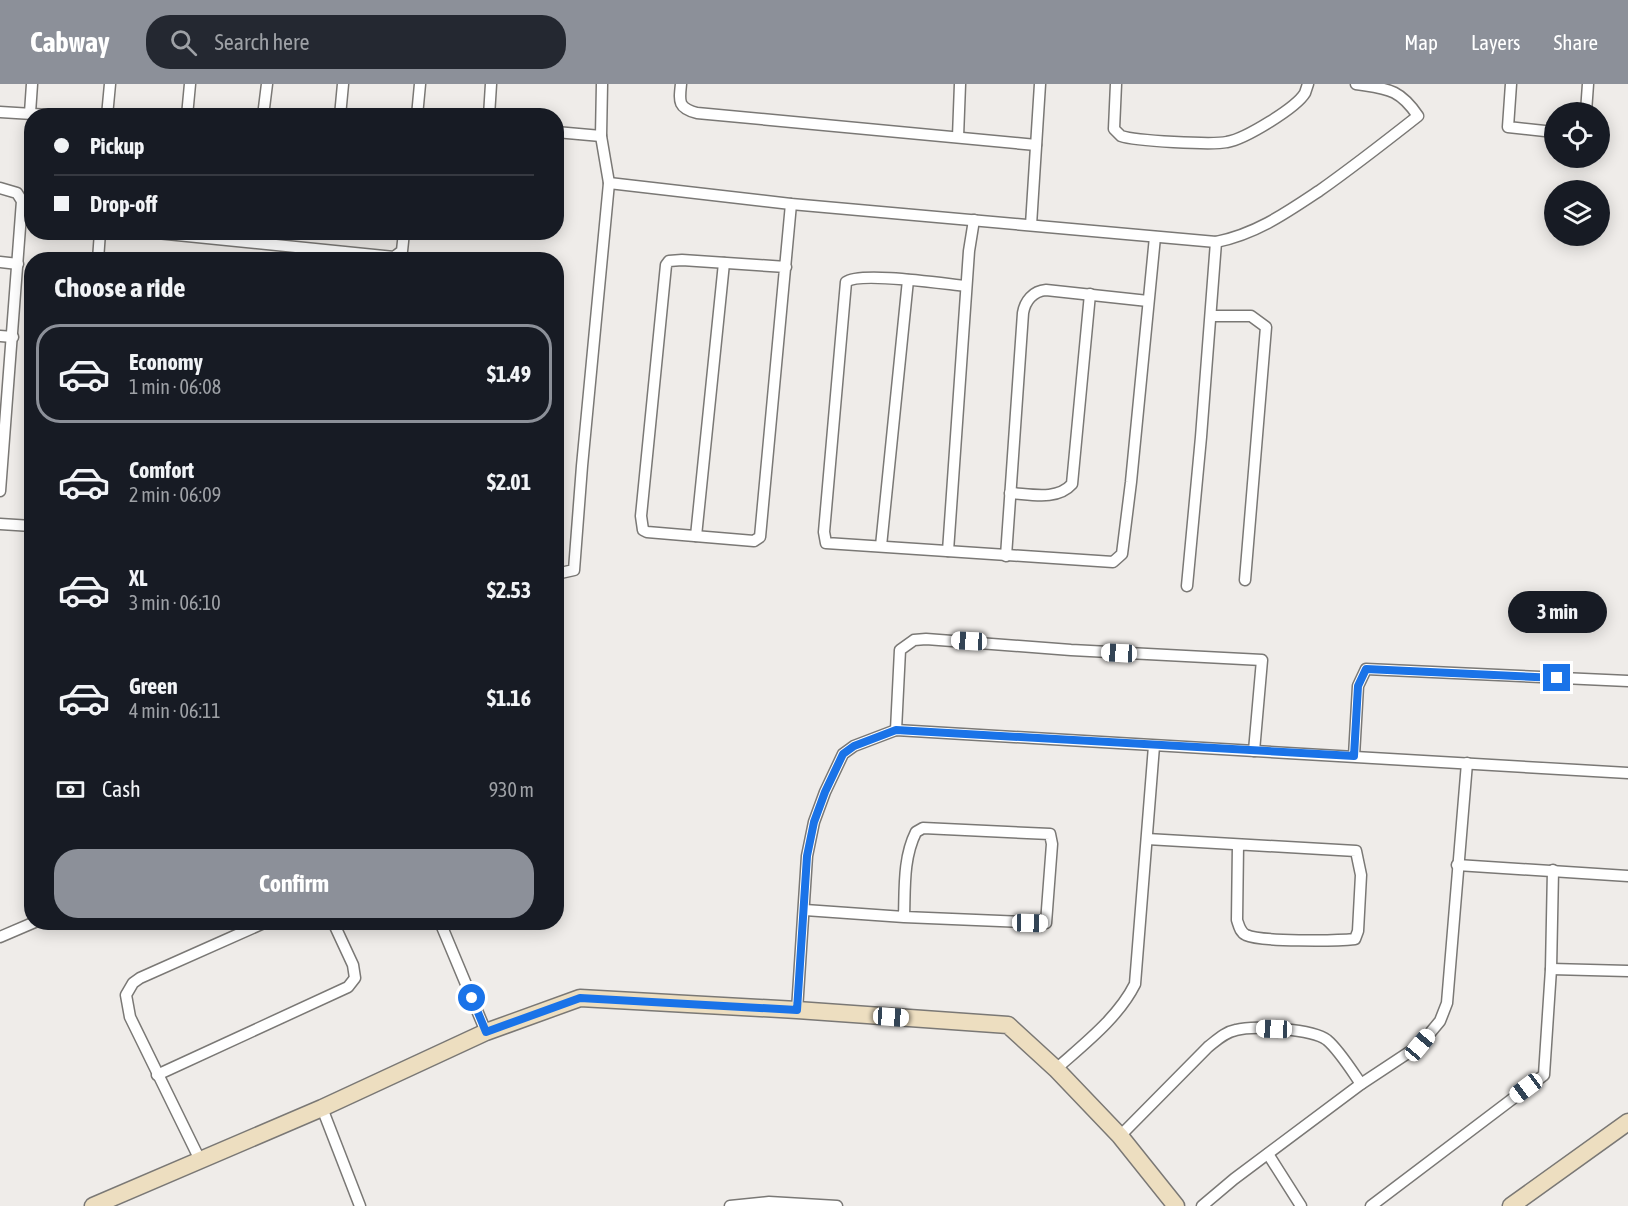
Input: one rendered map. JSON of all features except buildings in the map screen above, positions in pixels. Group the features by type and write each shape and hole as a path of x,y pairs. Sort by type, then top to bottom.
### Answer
{"street":[{"path":"30,108 32,84"},
{"path":"108,108 110,84"},
{"path":"188,108 190,84"},
{"path":"264,108 267,84"},
{"path":"341,108 343,84"},
{"path":"418,108 420,84"},
{"path":"490,108 491,84"},
{"path":"564,572 574,570 609,183 601,136 602,84"},
{"path":"681,84 682,106 686,110 698,113 1036,144"},
{"path":"958,137 960,84"},
{"path":"1031,225 1040,84"},
{"path":"1116,84 1114,129 1121,136 1212,144 1236,140 1273,120 1298,101 1305,93 1308,84"},
{"path":"609,183 791,204 1216,242 1236,238 1277,219 1358,164 1418,116 1408,101 1390,89 1356,84"},
{"path":"1511,84 1508,127 1544,131"},
{"path":"1587,102 1588,84"},
{"path":"0,112 24,113"},
{"path":"564,133 601,136"},
{"path":"0,188 17,193 22,201 13,337 3,407 0,491"},
{"path":"786,267 669,261 664,269 641,516 643,530 754,541 760,537 786,267 791,204"},
{"path":"948,551 966,286 974,220"},
{"path":"966,286 908,280 855,278 848,279 844,285 824,537 826,543 1113,562 1118,560 1122,554 1155,237"},
{"path":"260,240 315,252"},
{"path":"1187,586 1216,242"},
{"path":"0,262 18,264"},
{"path":"696,536 724,263"},
{"path":"881,546 908,280"},
{"path":"1006,556 1024,306 1034,294 1040,291 1148,301"},
{"path":"1010,493 1055,494 1067,490 1072,484 1090,294"},
{"path":"1211,316 1251,316 1266,327 1245,580"},
{"path":"0,336 13,337"},
{"path":"0,524 24,526"},
{"path":"896,730 900,651 914,640 926,639 1071,650 1262,660 1254,751"},
{"path":"1354,756 1358,686 1366,669 1628,681"},
{"path":"797,1010 807,856 814,822 833,772 843,754 854,746 896,730 1628,773"},
{"path":"1056,1069 1102,1027 1129,995 1135,984 1154,746"},
{"path":"1202,1206 1212,1196 1361,1084 1420,1045 1440,1021 1447,1003 1467,763"},
{"path":"805,910 904,917 1047,923 1052,844 1050,834 923,828 916,832 908,851 905,867 904,917"},
{"path":"1147,839 1356,851 1361,875 1358,931 1355,939 1267,939 1248,936 1240,931 1237,920 1238,845"},
{"path":"1457,865 1628,876"},
{"path":"1371,1206 1544,1075 1551,969 1553,870"},
{"path":"0,937 24,927"},
{"path":"200,1160 130,1017 126,995 128,988 140,978 248,930"},
{"path":"157,1075 348,987 355,978 353,965 337,930"},
{"path":"443,930 486,1032"},
{"path":"1551,969 1628,971"},
{"path":"93,1206 322,1108 486,1032 580,998 1008,1025 1056,1069 1120,1136 1176,1206"},
{"path":"1120,1136 1208,1047 1223,1035 1236,1029 1298,1030 1321,1036 1332,1045 1361,1084"},
{"path":"322,1108 360,1206"},
{"path":"1511,1206 1628,1122"},
{"path":"1268,1154 1301,1206"},
{"path":"730,1206 769,1202 837,1206"}],"route":[{"path":"472,998 486,1032 580,998 797,1010 807,856 814,822 833,772 843,754 854,746 896,730 1354,756 1358,686 1366,669 1557,678"}]}
